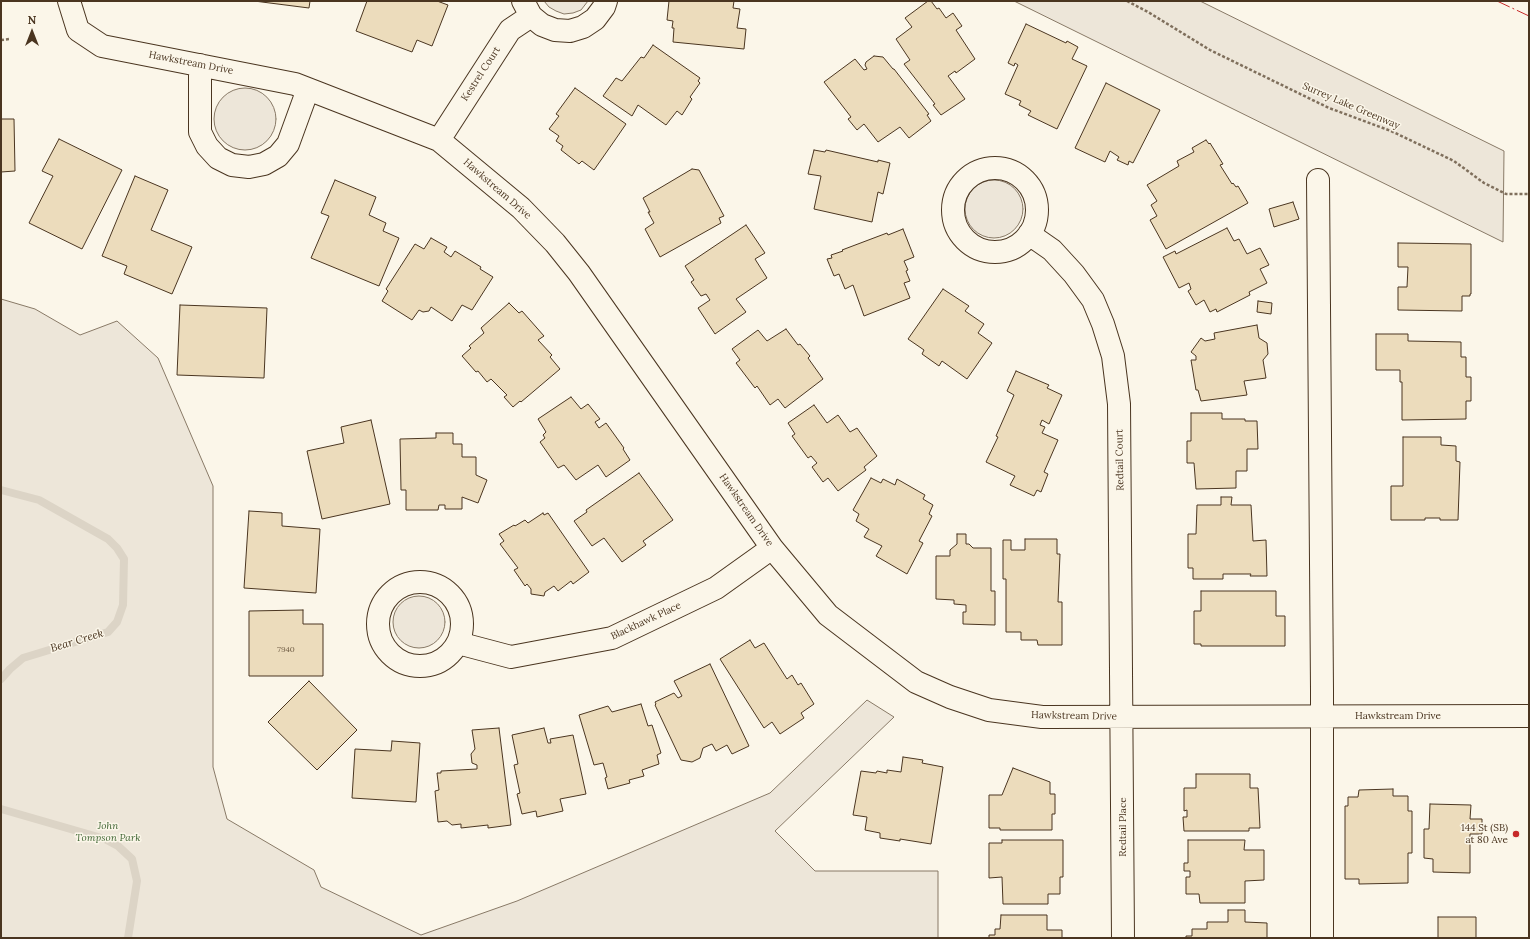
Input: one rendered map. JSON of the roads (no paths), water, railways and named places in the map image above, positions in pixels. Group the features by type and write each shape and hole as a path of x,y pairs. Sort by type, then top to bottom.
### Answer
{"street":[{"name":"Hawkstream Drive","path":"70,1 78,30 102,46 294,84 439,140 521,208 555,243 579,273 772,548 828,615 916,682 950,697 989,710 1042,717 1529,716"},
{"name":"Kestrel Court","path":"439,140 510,30 527,8 542,25 555,30 570,31 583,28 595,19 604,7 606,1"},
{"path":"200,65 200,132 207,146 218,158 232,165 248,167 264,164 278,156 288,144 308,89"},
{"path":"1318,180 1322,938"},
{"name":"Redtail Court","path":"1029,234 1052,250 1074,274 1093,300 1104,324 1113,356 1119,404 1122,717"},
{"name":"Blackhawk Place","path":"458,643 510,657 612,638 716,588 772,548"},
{"name":"Redtail Place","path":"1122,717 1123,938"}],"waterway":[{"name":"Bear Creek","path":"1,490 39,500 108,539 117,548 124,559 123,605 117,622 108,632 23,658 1,679"},
{"name":"Bear Creek","path":"1,809 105,839 118,846 132,859 137,881 128,938"}],"place":[{"name":"144 St (SB) at 80 Ave","path":"1516,834"}],"park label":[{"name":"John Tompson Park","path":"108,832"}]}
